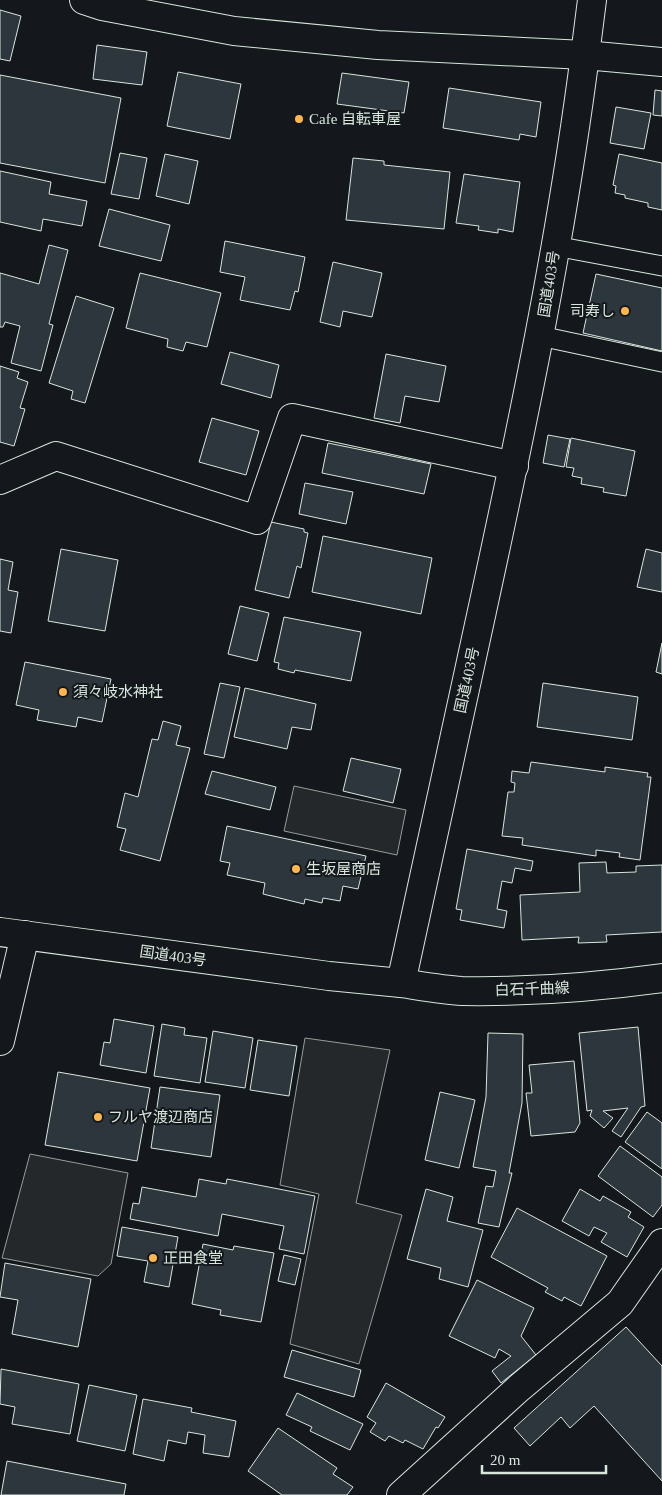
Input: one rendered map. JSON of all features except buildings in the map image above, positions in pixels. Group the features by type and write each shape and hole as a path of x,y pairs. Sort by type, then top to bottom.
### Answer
{"main road":[{"path":"84,0 102,6 234,31 378,45 585,55 662,62"},
{"name":"国道403号","path":"12,934 329,976 401,983 514,466 540,336 578,105 592,0"},
{"path":"0,480 56,456 257,520 292,418 514,466"},
{"path":"0,1040 12,934"},
{"name":"白石千曲線","path":"401,983 460,991 533,990 612,985 662,978"},
{"path":"401,1495 519,1388 620,1303 662,1243"}],"lane":[{"path":"555,246 662,266"},
{"path":"540,336 662,362"}],"shaded area":[{"path":"294,786 406,810 397,855 284,831"},
{"path":"305,1038 390,1050 356,1203 402,1215 359,1364 290,1344 319,1194 280,1185"},
{"path":"30,1154 128,1173 111,1264 98,1276 2,1258"}],"place":[{"name":"Cafe 自転車屋","path":"299,119"},
{"name":"司寿し","path":"625,311"},
{"name":"須々岐水神社","path":"63,692"},
{"name":"生坂屋商店","path":"296,869"},
{"name":"フルヤ渡辺商店","path":"98,1117"},
{"name":"正田食堂","path":"153,1258"}]}
